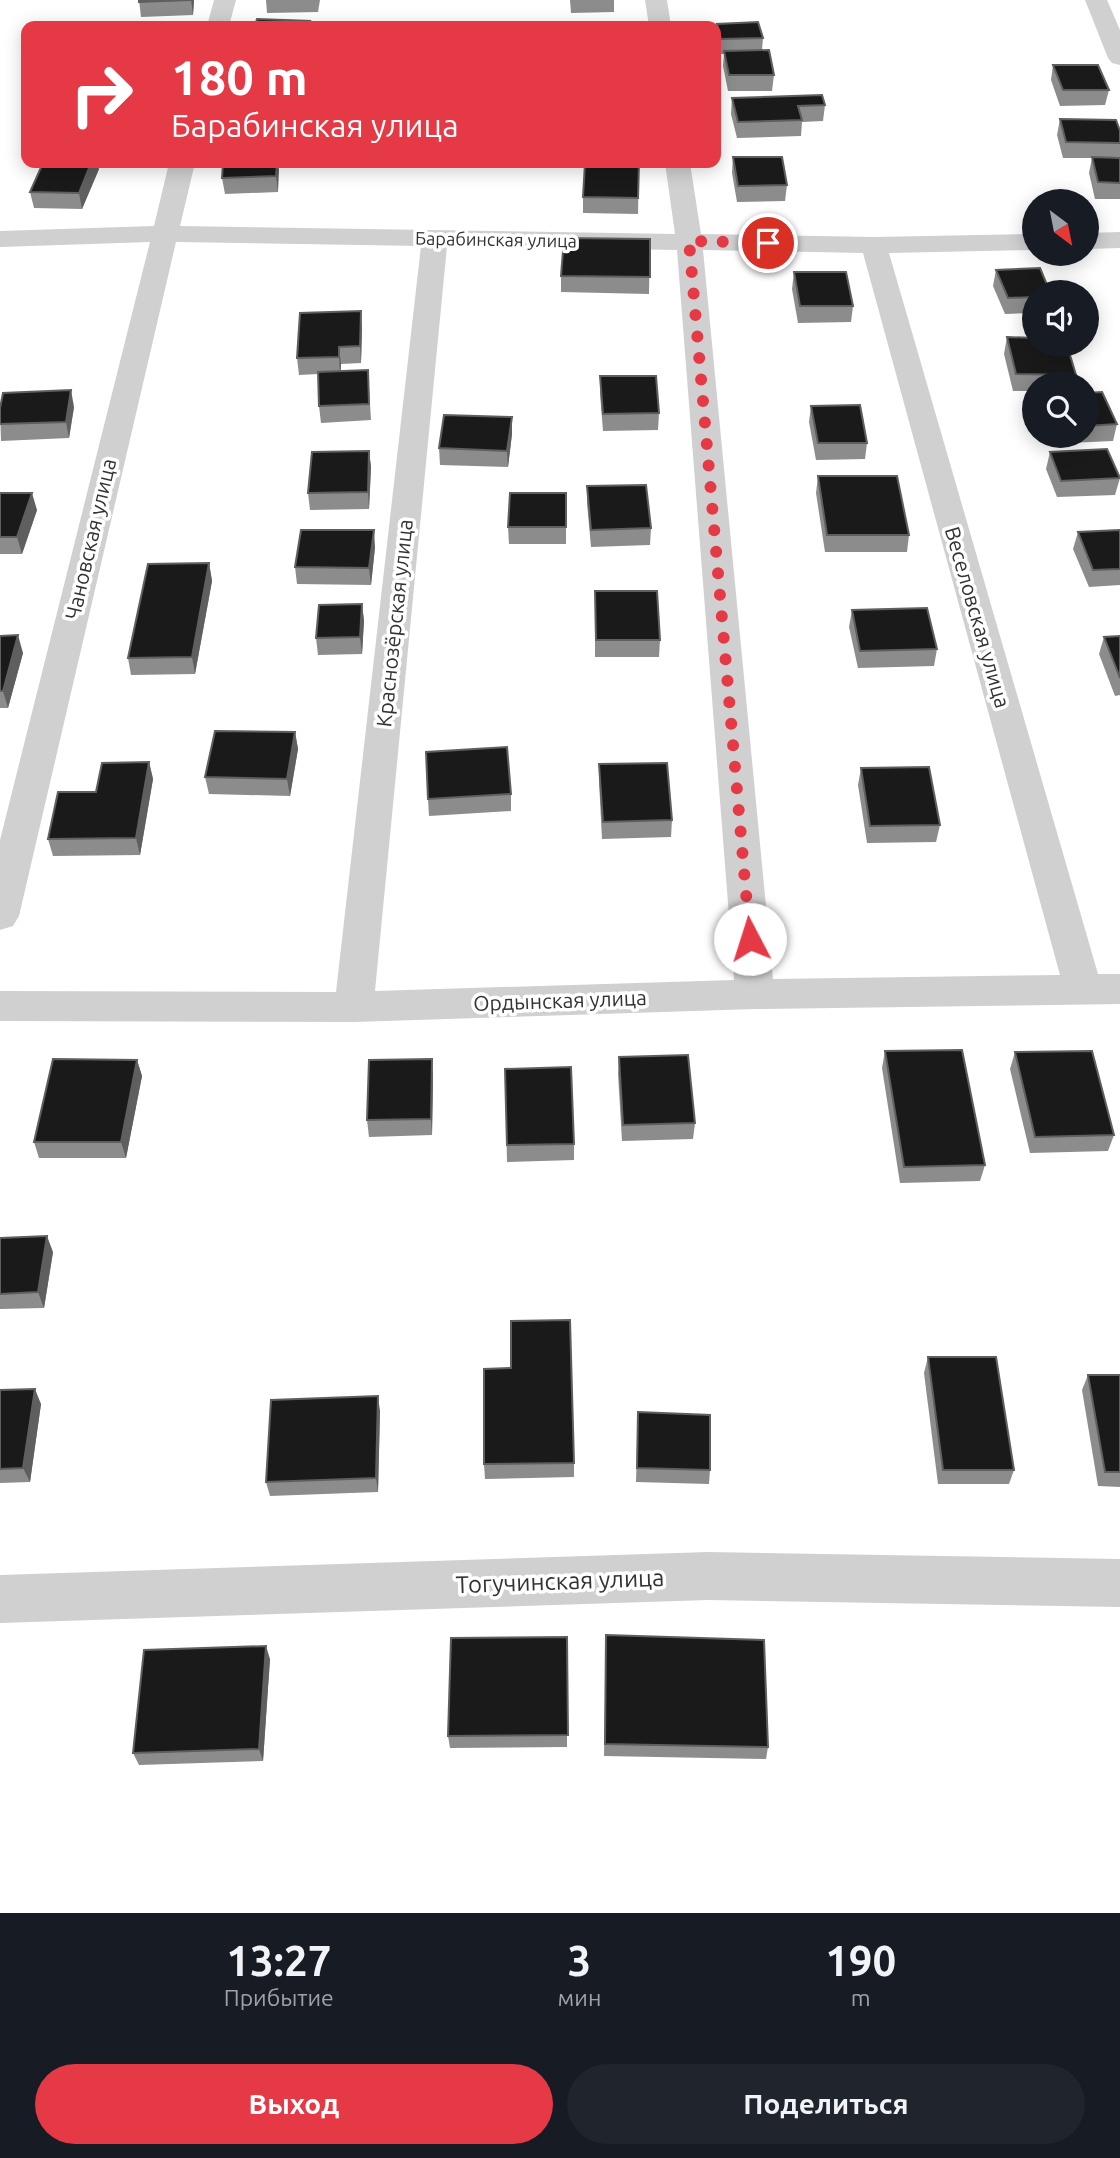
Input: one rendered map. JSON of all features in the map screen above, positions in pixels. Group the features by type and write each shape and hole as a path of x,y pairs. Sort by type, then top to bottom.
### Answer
{"street":[{"path":"219,21 225,0"},
{"path":"656,0 659,21"},
{"path":"1096,0 1120,58"},
{"name":"Чановская улица","path":"0,916 180,168"},
{"path":"679,168 689,241 755,994"},
{"name":"Барабинская улица","path":"0,239 163,234 874,245 1022,242"},
{"name":"Краснозёрская улица","path":"354,1007 435,239"},
{"path":"1099,241 1120,240"},
{"name":"Веселовская улица","path":"874,245 1102,989"},
{"name":"Ордынская улица","path":"0,1006 354,1007 755,994 1102,989"},
{"name":"Тогучинская улица","path":"0,1599 708,1576 1120,1583"}],"building":[{"path":"139,0 191,0 139,2"},
{"path":"257,19 310,21 256,21"},
{"path":"758,22 763,38 721,39 721,24"},
{"path":"769,50 774,75 729,75 724,51"},
{"path":"1053,65 1098,65 1109,90 1063,90"},
{"path":"822,95 825,105 798,106 802,120 738,122 732,98"},
{"path":"1060,119 1116,120 1120,143 1066,142"},
{"path":"733,157 782,157 787,185 738,186"},
{"path":"1092,157 1120,158 1120,183 1098,182"},
{"path":"41,168 89,168 79,193 30,192"},
{"path":"223,168 277,168 276,176 222,178"},
{"path":"585,168 639,168 638,198 583,197"},
{"path":"564,238 650,239 650,277 561,276"},
{"path":"1040,268 1045,280 1022,280 1022,297 1008,298 996,270"},
{"path":"794,272 846,272 853,306 800,306"},
{"path":"361,311 360,346 339,347 339,357 297,358 300,313"},
{"path":"1007,337 1022,338 1022,357 1071,357 1075,371 1022,371 1022,374 1016,374"},
{"path":"368,370 369,404 319,406 318,372"},
{"path":"600,376 656,376 659,413 603,414"},
{"path":"71,390 66,422 0,424 3,393"},
{"path":"1099,392 1102,392 1117,424 1099,425"},
{"path":"860,405 867,443 818,443 811,406"},
{"path":"444,415 512,417 507,451 439,448"},
{"path":"1107,449 1120,478 1061,481 1050,452"},
{"path":"369,451 368,492 308,493 312,452"},
{"path":"818,476 897,476 909,535 827,535"},
{"path":"646,485 651,528 591,530 587,486"},
{"path":"0,493 32,493 17,537 0,537"},
{"path":"510,493 566,493 566,527 508,527"},
{"path":"301,530 374,530 369,568 295,567"},
{"path":"1120,530 1120,569 1093,570 1078,532"},
{"path":"209,563 192,657 128,658 148,564"},
{"path":"595,591 657,591 660,640 596,640"},
{"path":"362,604 360,637 316,638 319,605"},
{"path":"927,608 937,649 860,651 852,610"},
{"path":"18,635 3,691 0,691 0,636"},
{"path":"1120,636 1120,678 1104,637"},
{"path":"215,731 295,732 287,779 205,777"},
{"path":"507,747 511,794 428,799 426,752"},
{"path":"149,762 136,838 48,839 58,792 96,792 102,763"},
{"path":"667,763 672,820 603,822 599,764"},
{"path":"929,767 940,825 870,826 861,768"},
{"path":"962,1050 985,1165 904,1167 885,1051"},
{"path":"1092,1051 1114,1135 1035,1137 1015,1052"},
{"path":"688,1055 695,1123 623,1125 619,1057"},
{"path":"53,1059 137,1060 121,1142 34,1142"},
{"path":"432,1059 431,1119 367,1120 369,1060"},
{"path":"571,1067 574,1144 507,1145 505,1069"},
{"path":"47,1236 38,1292 0,1294 0,1238"},
{"path":"570,1320 574,1463 484,1464 484,1369 511,1368 511,1321"},
{"path":"928,1357 996,1357 1014,1470 943,1470"},
{"path":"1088,1375 1120,1375 1120,1472 1105,1472"},
{"path":"35,1389 23,1468 0,1469 0,1390"},
{"path":"378,1396 376,1478 266,1482 271,1400"},
{"path":"638,1412 710,1415 710,1470 637,1468"},
{"path":"606,1635 764,1640 768,1747 605,1744"},
{"path":"567,1637 568,1735 448,1736 451,1638"},
{"path":"266,1646 259,1749 133,1753 144,1650"}],"route":[{"path":"750,939 689,241 768,243"}]}
